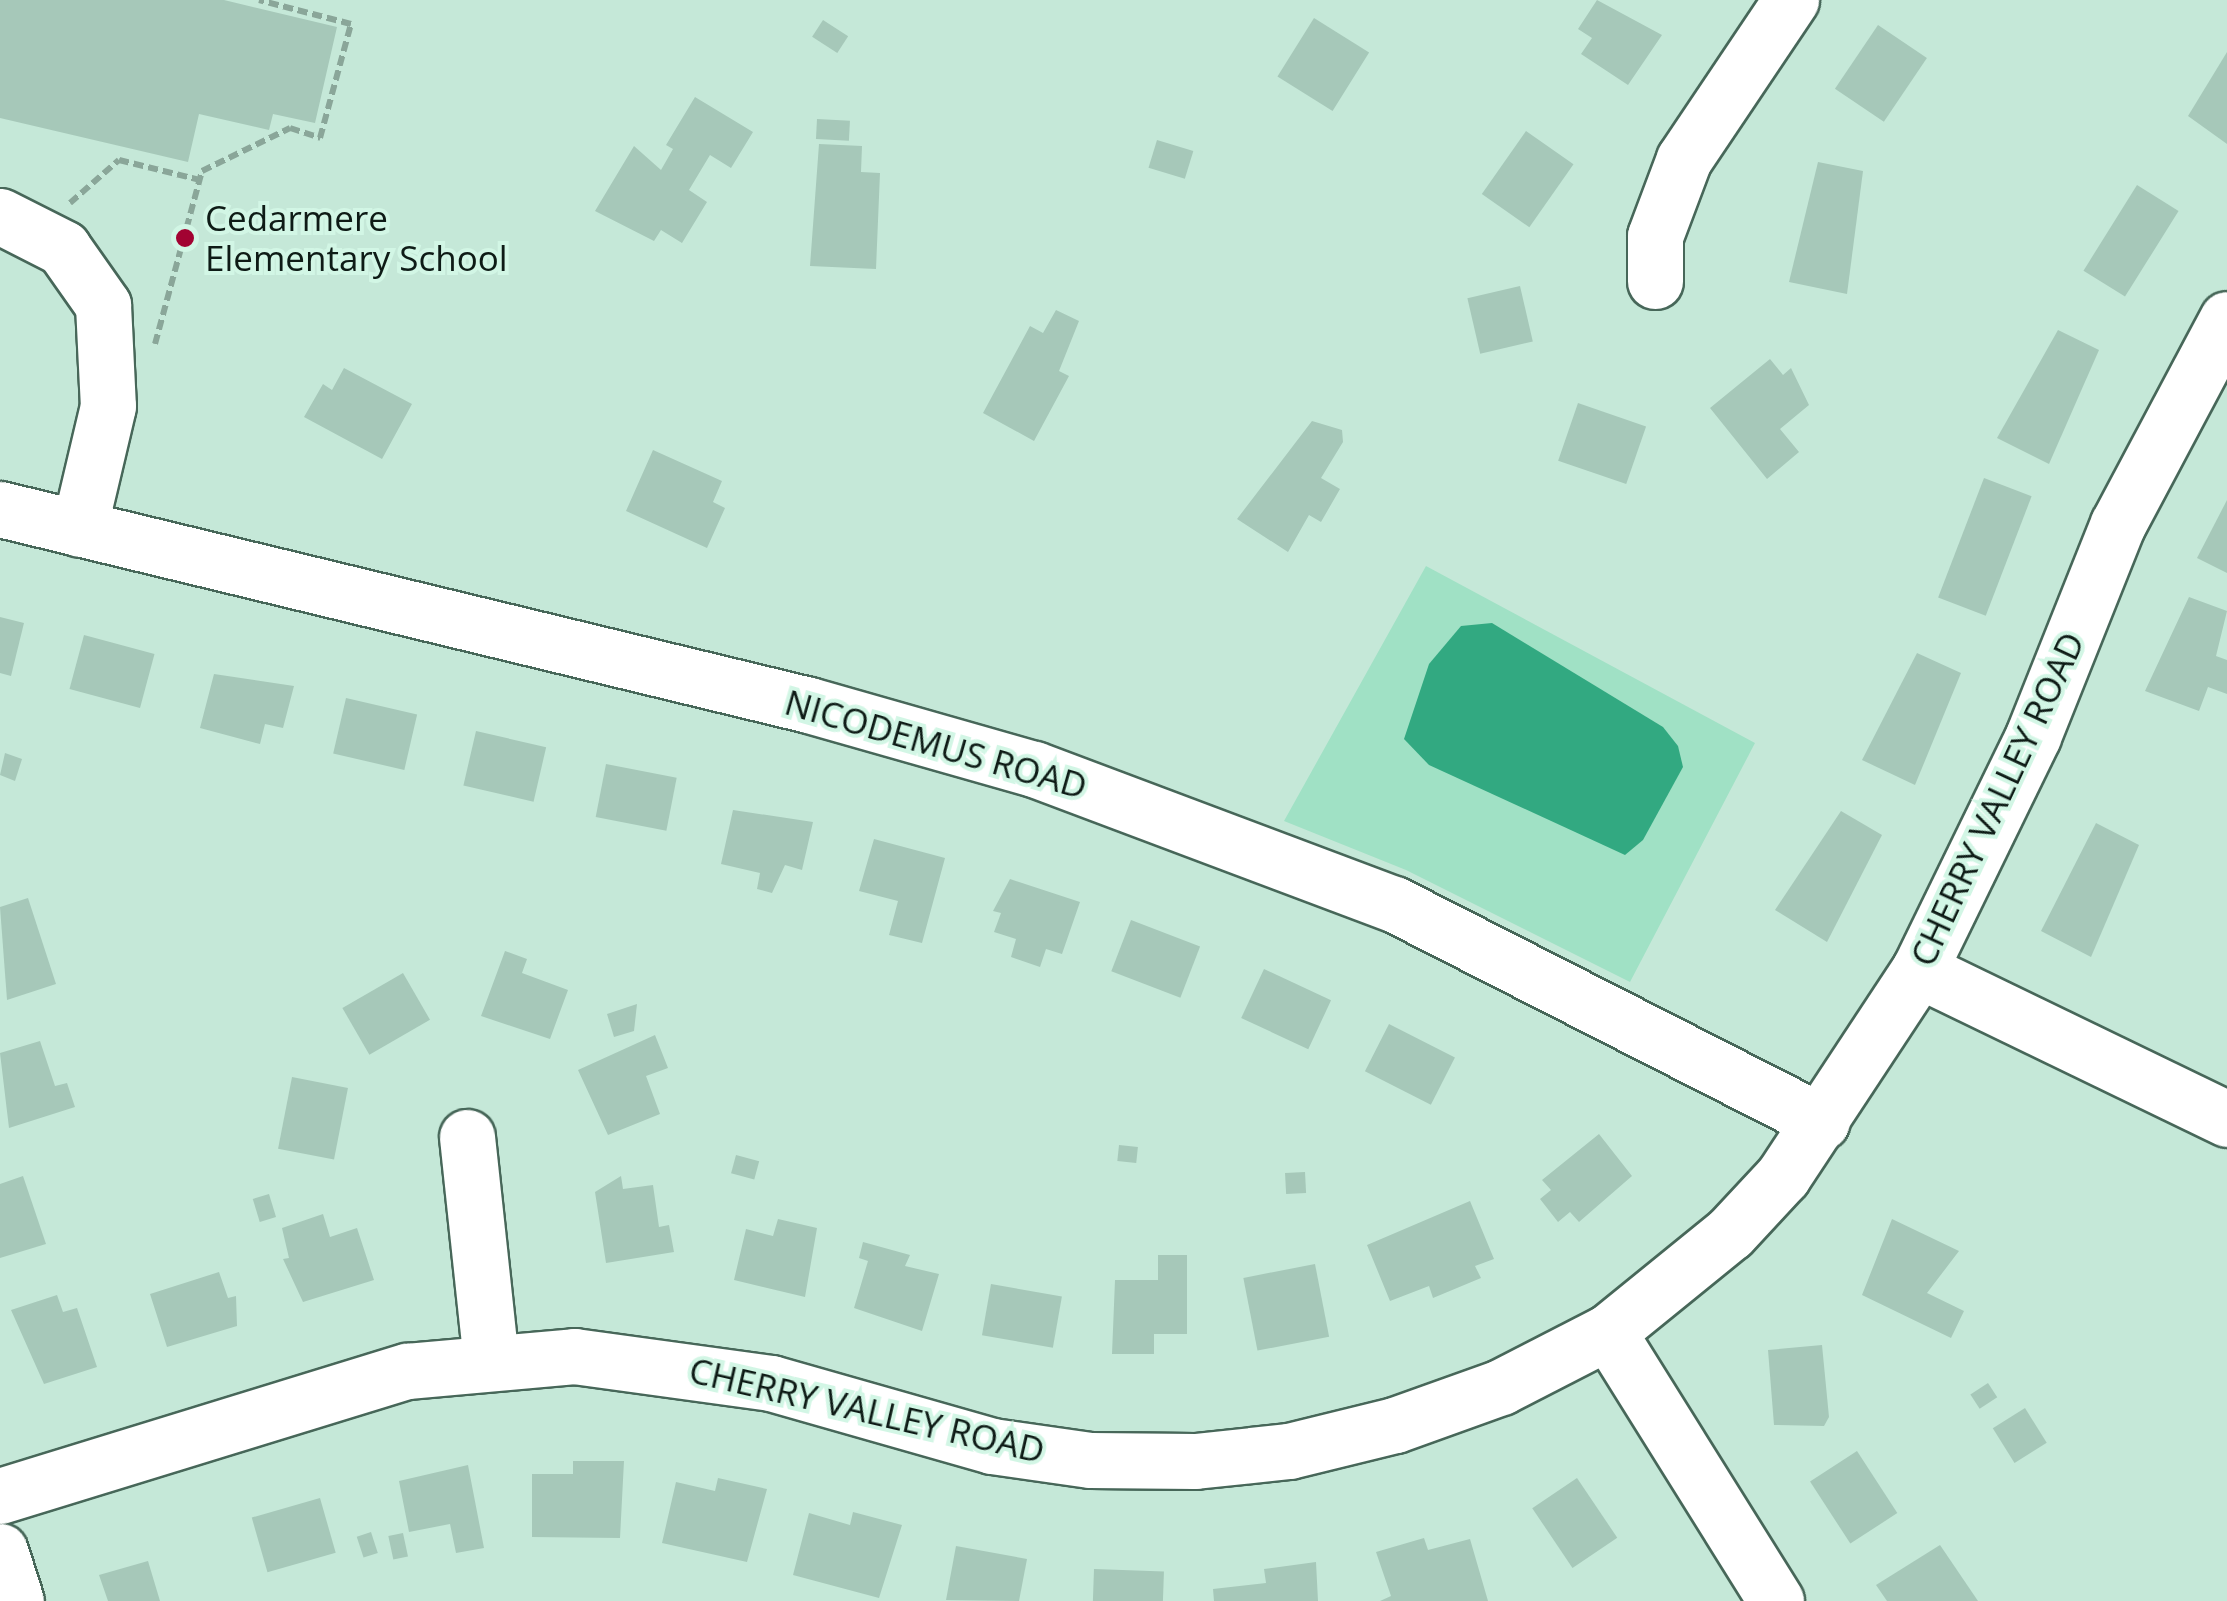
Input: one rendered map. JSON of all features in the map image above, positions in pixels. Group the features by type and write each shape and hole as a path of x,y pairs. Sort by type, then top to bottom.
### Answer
{"street":[{"path":"1655,281 1655,236 1684,158 1791,0"},
{"path":"0,216 63,248 103,306 108,406 79,528"},
{"name":"CHERRY VALLEY ROAD","path":"0,1496 300,1398 406,1371 491,1361 662,1362 771,1384 992,1446 1090,1460 1194,1461 1289,1451 1396,1425 1501,1387 1608,1332 1730,1233 1822,1122 1918,970 2033,736 2118,524 2227,319"},
{"name":"NICODEMUS ROAD","path":"0,509 809,705 1034,769 1394,904 1822,1122"},
{"path":"1918,970 2227,1119"},
{"path":"467,1137 491,1361"},
{"path":"1608,1332 1776,1601"},
{"path":"0,1551 16,1601"}],"path":[{"path":"153,350 202,171 290,128 320,138 350,24 259,0"},
{"path":"58,213 119,160 200,180"}],"shaded area":[{"path":"1426,566 1755,743 1630,982 1406,870 1284,821"},
{"path":"1492,623 1663,727 1678,746 1683,767 1643,840 1625,855 1429,765 1404,739 1429,664 1461,626"}],"building":[{"path":"0,0 224,0 337,27 315,123 273,114 269,130 199,114 188,162 0,118"},
{"path":"1597,0 1662,35 1628,85 1581,54 1592,38 1578,29"},
{"path":"1314,18 1369,52 1333,111 1277,77"},
{"path":"823,20 848,36 837,53 812,37"},
{"path":"1878,25 1927,58 1884,122 1835,89"},
{"path":"2227,52 2227,144 2188,116"},
{"path":"695,97 753,132 731,168 710,155 689,190 707,202 682,243 661,230 654,241 595,211 634,146 661,170 673,149 666,145"},
{"path":"817,119 850,121 849,141 816,139"},
{"path":"1526,131 1574,164 1529,227 1482,194"},
{"path":"1157,140 1193,151 1185,179 1149,168"},
{"path":"819,144 862,146 861,172 880,173 876,269 810,266"},
{"path":"1818,162 1863,171 1847,294 1789,282"},
{"path":"2137,185 2179,211 2125,297 2083,271"},
{"path":"1520,286 1533,342 1480,354 1467,298"},
{"path":"1056,310 1079,321 1059,371 1069,376 1034,441 983,413 1030,326 1043,333"},
{"path":"2058,330 2099,350 2049,464 1997,438"},
{"path":"1770,359 1783,375 1791,368 1809,405 1780,429 1799,452 1767,479 1710,408"},
{"path":"344,368 412,404 382,459 304,417 323,384 332,390"},
{"path":"1578,403 1646,426 1626,484 1558,461"},
{"path":"1312,421 1342,430 1343,442 1321,478 1340,489 1321,522 1309,515 1288,552 1237,519"},
{"path":"653,450 722,481 713,502 725,508 707,548 626,511"},
{"path":"1984,478 2032,496 1986,616 1938,597"},
{"path":"2227,500 2227,573 2197,558"},
{"path":"2189,597 2227,611 2216,656 2227,660 2227,694 2208,687 2199,711 2145,691"},
{"path":"0,617 24,623 11,676 0,673"},
{"path":"84,635 155,654 140,708 70,689"},
{"path":"1917,653 1961,673 1915,785 1862,760"},
{"path":"214,674 294,686 283,728 265,724 260,744 200,728"},
{"path":"346,698 417,714 404,770 333,754"},
{"path":"476,731 546,747 534,802 463,786"},
{"path":"5,753 22,759 15,781 0,775"},
{"path":"606,764 677,778 666,831 596,817"},
{"path":"733,810 813,822 802,870 785,865 772,893 757,889 760,873 721,864"},
{"path":"1841,811 1882,835 1827,942 1775,910"},
{"path":"2096,823 2139,845 2091,957 2041,931"},
{"path":"874,839 945,858 922,943 889,935 898,901 859,891"},
{"path":"1010,879 1080,902 1062,954 1046,949 1040,967 1011,957 1016,939 994,932 1001,913 993,911"},
{"path":"28,898 56,984 7,1000 0,907"},
{"path":"1131,920 1200,947 1180,998 1111,971"},
{"path":"505,951 527,959 522,973 568,990 550,1039 481,1016"},
{"path":"1264,969 1331,1000 1308,1049 1241,1018"},
{"path":"403,973 430,1020 369,1055 342,1008"},
{"path":"637,1004 634,1031 614,1037 607,1014"},
{"path":"1389,1024 1455,1058 1431,1105 1365,1071"},
{"path":"655,1035 668,1068 646,1076 660,1114 608,1135 578,1070"},
{"path":"40,1041 55,1086 67,1083 75,1107 9,1128 0,1053"},
{"path":"292,1077 348,1088 334,1160 278,1149"},
{"path":"1599,1134 1632,1176 1579,1222 1570,1212 1558,1222 1540,1199 1551,1190 1542,1180"},
{"path":"1119,1145 1138,1147 1136,1163 1117,1161"},
{"path":"736,1155 759,1161 754,1180 731,1173"},
{"path":"1305,1172 1306,1193 1286,1194 1285,1173"},
{"path":"23,1176 46,1244 0,1258 0,1184"},
{"path":"621,1176 623,1189 653,1185 659,1227 669,1225 674,1252 606,1263 595,1192"},
{"path":"269,1194 276,1217 260,1222 253,1199"},
{"path":"1470,1201 1494,1259 1475,1266 1481,1278 1433,1298 1429,1286 1390,1301 1367,1245"},
{"path":"323,1214 330,1237 357,1228 374,1280 303,1302 283,1259 289,1258 282,1228"},
{"path":"778,1219 817,1228 805,1297 734,1280 746,1229 773,1236"},
{"path":"1892,1219 1959,1251 1927,1293 1964,1311 1951,1338 1862,1295"},
{"path":"863,1242 910,1255 905,1266 939,1274 922,1331 854,1308 868,1261 859,1258"},
{"path":"1158,1255 1187,1255 1187,1334 1154,1334 1154,1354 1112,1354 1115,1280 1158,1280"},
{"path":"1315,1264 1329,1337 1257,1351 1243,1278"},
{"path":"219,1272 228,1298 236,1296 237,1326 167,1347 150,1294"},
{"path":"991,1284 1062,1297 1053,1348 982,1335"},
{"path":"57,1295 63,1312 77,1308 97,1367 44,1384 11,1310"},
{"path":"1822,1345 1829,1417 1824,1426 1774,1425 1768,1350"},
{"path":"1988,1383 1997,1397 1980,1409 1970,1394"},
{"path":"2025,1408 2047,1443 2015,1463 1993,1428"},
{"path":"1857,1451 1897,1513 1850,1544 1810,1481"},
{"path":"573,1461 624,1461 620,1538 532,1537 532,1474 573,1474"},
{"path":"468,1465 484,1548 456,1553 450,1524 409,1532 399,1481"},
{"path":"718,1478 767,1489 747,1562 662,1543 676,1482 715,1491"},
{"path":"1577,1478 1617,1538 1572,1568 1532,1508"},
{"path":"320,1498 336,1553 267,1572 252,1518"},
{"path":"853,1512 902,1525 879,1598 793,1575 809,1513 850,1525"},
{"path":"371,1532 378,1553 364,1558 357,1537"},
{"path":"403,1533 408,1556 393,1560 388,1536"},
{"path":"1424,1538 1428,1550 1470,1539 1488,1601 1380,1601 1391,1596 1376,1552"},
{"path":"1940,1545 1978,1601 1887,1601 1876,1585"},
{"path":"956,1546 1027,1559 1019,1601 946,1600"},
{"path":"148,1561 160,1601 108,1601 99,1575"},
{"path":"1316,1562 1318,1601 1214,1601 1213,1589 1266,1583 1264,1569"},
{"path":"1094,1569 1164,1571 1163,1601 1093,1601"}],"place":[{"name":"Cedarmere Elementary School","path":"185,238"}]}
